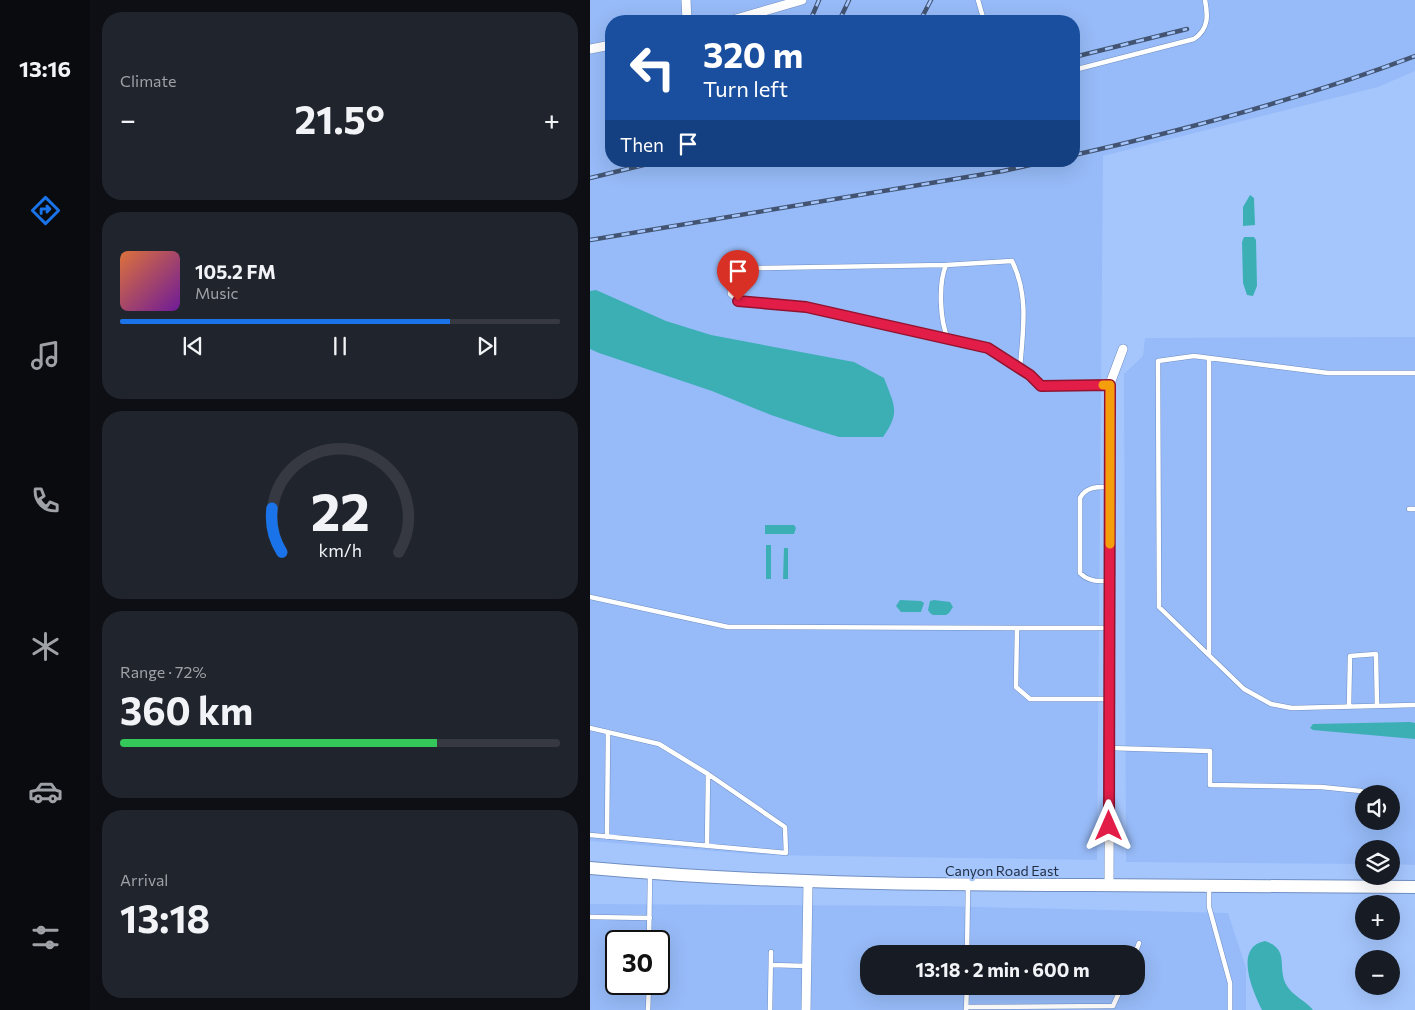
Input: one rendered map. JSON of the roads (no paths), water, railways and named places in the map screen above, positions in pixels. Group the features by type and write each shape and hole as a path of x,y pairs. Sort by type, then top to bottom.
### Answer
{"main road":[{"name":"Canyon Road East","path":"590,868 650,874 808,882 968,885 1415,887"}],"street":[{"path":"686,0 687,15"},
{"path":"751,15 802,0"},
{"path":"590,49 605,46"},
{"path":"1109,885 1110,381 1123,349"},
{"path":"806,1010 808,882"}],"lane":[{"path":"978,0 982,15"},
{"path":"1080,68 1194,39 1204,30 1207,21 1208,15 1205,0"},
{"path":"1020,368 1025,318 1019,275 1012,261 946,265 757,268 736,271 730,280 730,294 738,301 806,307 988,348 1030,375 1041,386 1110,385"},
{"path":"946,265 942,275 943,328 948,339"},
{"path":"1415,373 1328,373 1194,356 1158,361 1159,607 1244,689 1271,704 1292,708 1415,705"},
{"path":"1209,358 1209,655"},
{"path":"1110,487 1092,488 1081,495 1080,573 1092,581 1110,581"},
{"path":"1409,509 1415,509"},
{"path":"590,597 728,626 1110,628"},
{"path":"1017,628 1016,687 1030,699 1110,699"},
{"path":"1349,707 1350,656 1376,654 1377,706"},
{"path":"590,728 659,744 708,774 785,827 786,853 590,836"},
{"path":"607,837 608,732"},
{"path":"1109,748 1210,750 1210,785 1321,787 1355,790"},
{"path":"707,846 708,774"},
{"path":"649,930 650,874"},
{"path":"967,945 968,885"},
{"path":"1209,886 1209,906 1230,983 1230,1010"},
{"path":"590,917 650,918"},
{"path":"770,1010 771,952"},
{"path":"771,965 807,966"},
{"path":"648,1010 649,995"},
{"path":"967,995 966,1008 1113,1006 1118,995"}],"railway":[{"path":"813,15 819,0"},
{"path":"842,15 849,0"},
{"path":"923,15 931,0"},
{"path":"1080,56 1187,29"},
{"path":"1080,154 1246,112 1331,86 1415,56"},
{"path":"590,178 635,167"},
{"path":"590,240 1021,167"}]}
